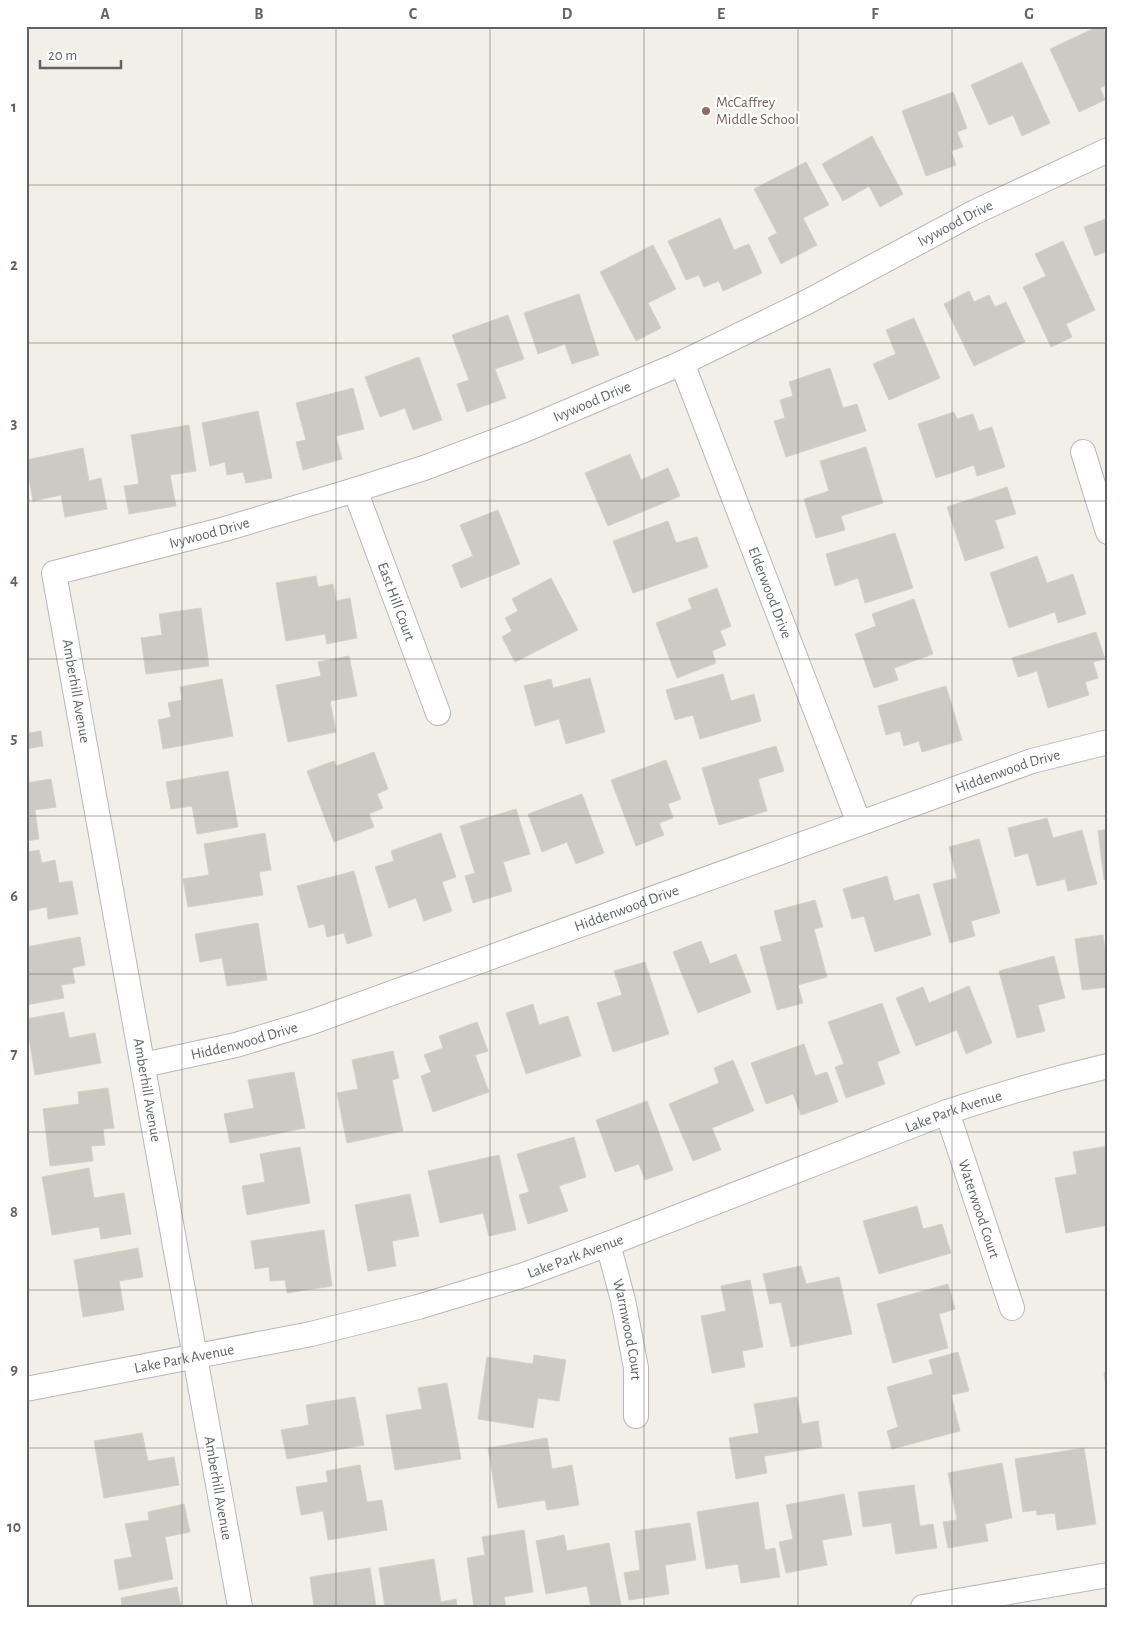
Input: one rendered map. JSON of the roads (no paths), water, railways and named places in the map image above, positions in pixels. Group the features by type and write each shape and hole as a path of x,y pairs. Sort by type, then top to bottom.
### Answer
{"street":[{"name":"Ivywood Drive","path":"54,573 225,529 355,490 424,468 522,431 682,363 807,302 975,212 1104,152"},
{"name":"Elderwood Drive","path":"682,363 859,823"},
{"path":"1083,452 1108,532"},
{"name":"East Hill Court","path":"355,490 438,713"},
{"name":"Amberhill Avenue","path":"54,573 240,1607"},
{"name":"Hiddenwood Drive","path":"143,1065 236,1045 312,1022 1032,761 1108,742"},
{"name":"Lake Park Avenue","path":"26,1389 311,1334 418,1306 524,1275 1000,1093 1108,1066"},
{"name":"Waterwood Court","path":"947,1112 1012,1308"},
{"name":"Warmwood Court","path":"608,1244 623,1300 636,1368 636,1416"},
{"path":"923,1607 1108,1575"}],"place":[{"name":"McCaffrey Middle School","path":"706,111"}]}
